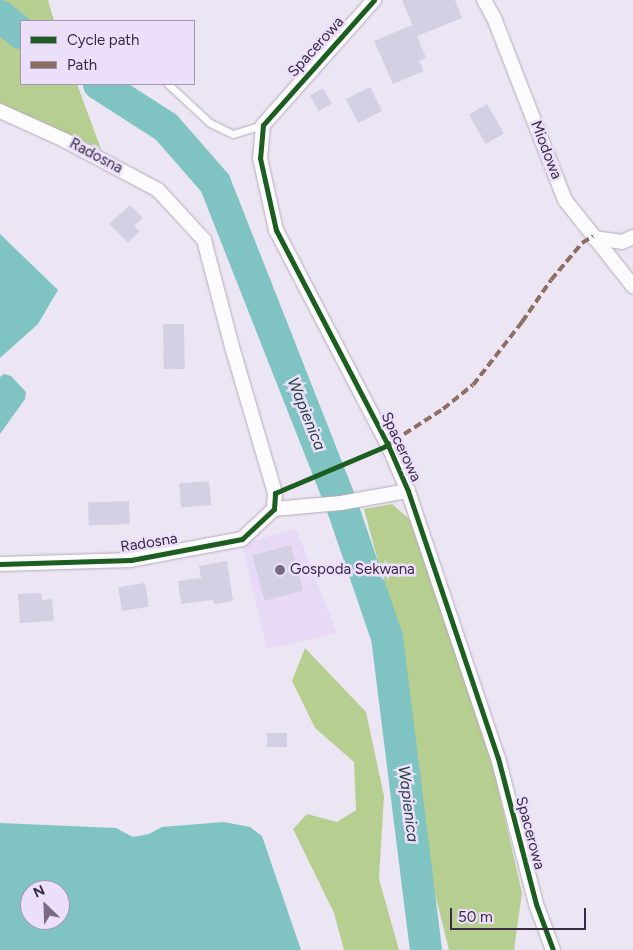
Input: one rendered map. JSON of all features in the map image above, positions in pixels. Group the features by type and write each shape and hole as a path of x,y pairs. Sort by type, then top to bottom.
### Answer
{"street":[{"name":"Spacerowa","path":"374,0 263,125 260,158 276,230 388,445 408,491 498,758 536,904 553,950"},
{"name":"Miodowa","path":"484,0 494,18 565,200 633,286"},
{"name":"Radosna","path":"0,111 66,141 158,190 204,240 235,356 276,493 274,509 242,540 131,560 0,564"},
{"path":"594,238 622,242 633,237"},
{"path":"274,509 341,503 408,491"}],"lane":[{"path":"169,85 210,123 233,134 263,125"}],"shaded area":[{"path":"0,0 48,0 54,20 20,20 20,85 77,85 101,149 0,103"},
{"path":"0,234 58,290 38,324 0,358"},
{"path":"4,374 11,376 26,392 25,399 0,434 0,377"},
{"path":"392,504 414,523 492,762 522,893 514,950 449,950 430,874 403,655 364,509"},
{"path":"296,529 337,633 267,649 242,544"},
{"path":"305,648 366,712 384,796 379,879 399,950 344,950 334,913 293,829 307,814 337,822 356,810 354,762 315,728 292,681"},
{"path":"224,822 250,827 262,836 301,950 0,950 0,823 116,828 133,837 149,834 162,827"}],"building":[{"path":"402,0 455,0 462,18 417,36 426,58 419,61 424,71 393,84 374,41 412,25 414,29"},
{"path":"370,87 382,111 358,123 346,99"},
{"path":"323,88 332,104 319,111 310,95"},
{"path":"487,104 504,133 486,144 469,114"},
{"path":"130,205 143,218 134,226 140,231 128,243 109,224"},
{"path":"163,324 184,324 185,369 164,369"},
{"path":"209,481 211,505 181,508 179,484"},
{"path":"129,501 130,524 89,525 88,502"},
{"name":"Gospoda Sekwana","path":"291,545 303,590 265,601 252,555"},
{"path":"227,561 233,601 214,604 213,600 181,604 178,581 201,578 199,566"},
{"path":"145,583 149,607 122,611 118,587"},
{"path":"41,593 42,600 52,599 54,621 20,623 18,594"},
{"path":"267,733 287,733 287,747 267,747"}],"waterway":[{"name":"Wapienica","path":"0,16 20,32"},
{"name":"Wapienica","path":"101,85 166,127 215,183 341,503 387,637 426,950"}],"marked path":[{"path":"384,447 443,409 473,385 522,322 551,280 582,243 593,236"}],"cycle path":[{"path":"374,0 263,125 260,158 276,230 388,445 408,491 498,758 536,904 553,950"},
{"path":"0,564 131,560 242,539 274,509 275,493 388,445"}],"place":[{"name":"Gospoda Sekwana","path":"280,570"}]}
